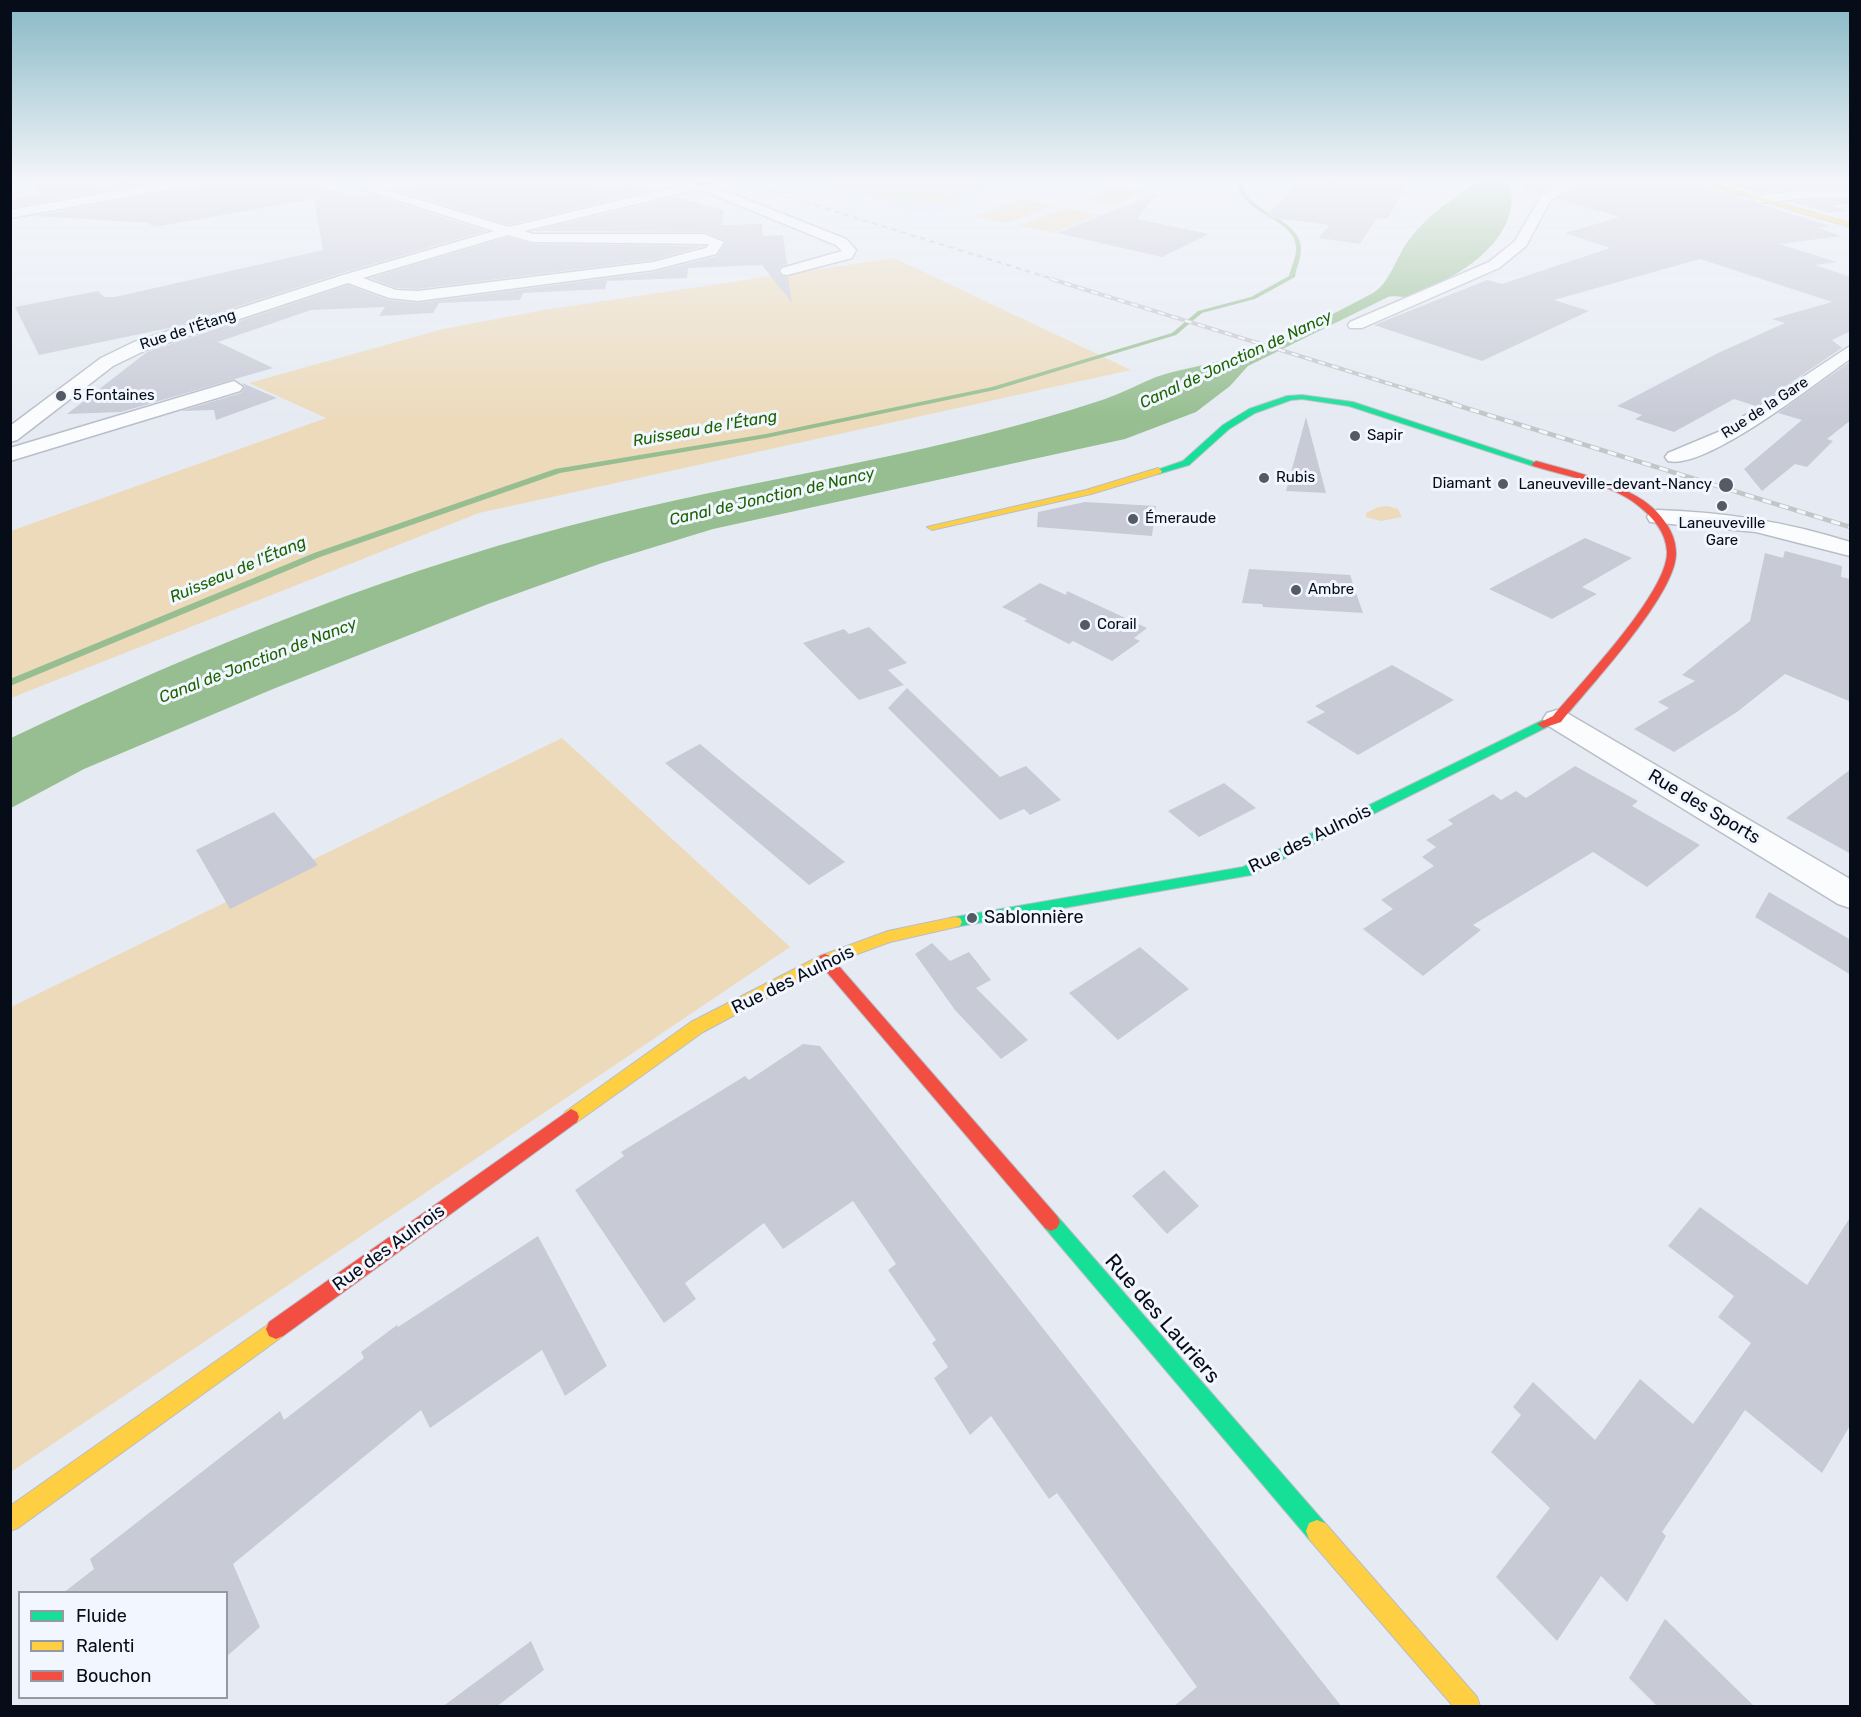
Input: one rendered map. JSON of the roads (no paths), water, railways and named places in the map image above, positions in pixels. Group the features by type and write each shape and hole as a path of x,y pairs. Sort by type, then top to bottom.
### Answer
{"street":[{"name":"Rue de l'Étang","path":"10,436 107,362 126,351 409,260"},
{"path":"348,278 394,295 418,296 664,264 678,260"},
{"path":"787,271 828,260"},
{"path":"1356,325 1499,260"},
{"name":"Rue de la Gare","path":"1675,457 1730,434 1851,351"},
{"path":"1824,369 1851,377"},
{"path":"10,455 234,387"},
{"path":"932,527 1088,492 1186,463 1226,428 1252,411 1290,398 1302,397 1350,404 1371,410 1619,491 1642,501 1655,513 1712,517 1772,526 1806,534 1851,549"},
{"name":"Rue des Aulnois","path":"10,1520 698,1027 825,960 888,936 972,918 1246,871 1532,728 1557,719 1661,593 1670,567 1672,544 1655,513"},
{"name":"Rue des Sports","path":"1557,719 1851,895"},
{"name":"Rue des Lauriers","path":"825,960 1468,1707"}],"water":[{"name":"Canal de Jonction de Nancy","path":"1397,260 1475,260 1464,269 1426,289 1405,297 1386,298 1248,366 1230,386 1196,412 1125,439 713,529 602,563 488,604 273,689 84,769 11,808 11,738 157,672 306,611 458,558 535,535 674,501 922,449 1044,418 1105,399 1165,374 1217,361 1262,346 1373,293 1388,277"}],"waterway":[{"name":"Ruisseau de l'Étang","path":"10,683 317,555 558,471 766,436 993,389 1174,334 1200,312 1253,298 1292,277 1296,260"}],"railway":[{"path":"992,260 1056,280"},
{"path":"1051,279 1458,405"},
{"path":"1453,404 1850,527"}],"place":[{"name":"5 Fontaines","path":"61,396"},
{"name":"Sapir","path":"1355,436"},
{"name":"Rubis","path":"1264,478"},
{"name":"Diamant","path":"1503,484"},
{"name":"Laneuveville-devant-Nancy","path":"1726,485"},
{"name":"Laneuveville Gare","path":"1722,506"},
{"name":"Émeraude","path":"1133,519"},
{"name":"Ambre","path":"1296,590"},
{"name":"Corail","path":"1085,625"},
{"name":"Sablonnière","path":"972,918"}]}
